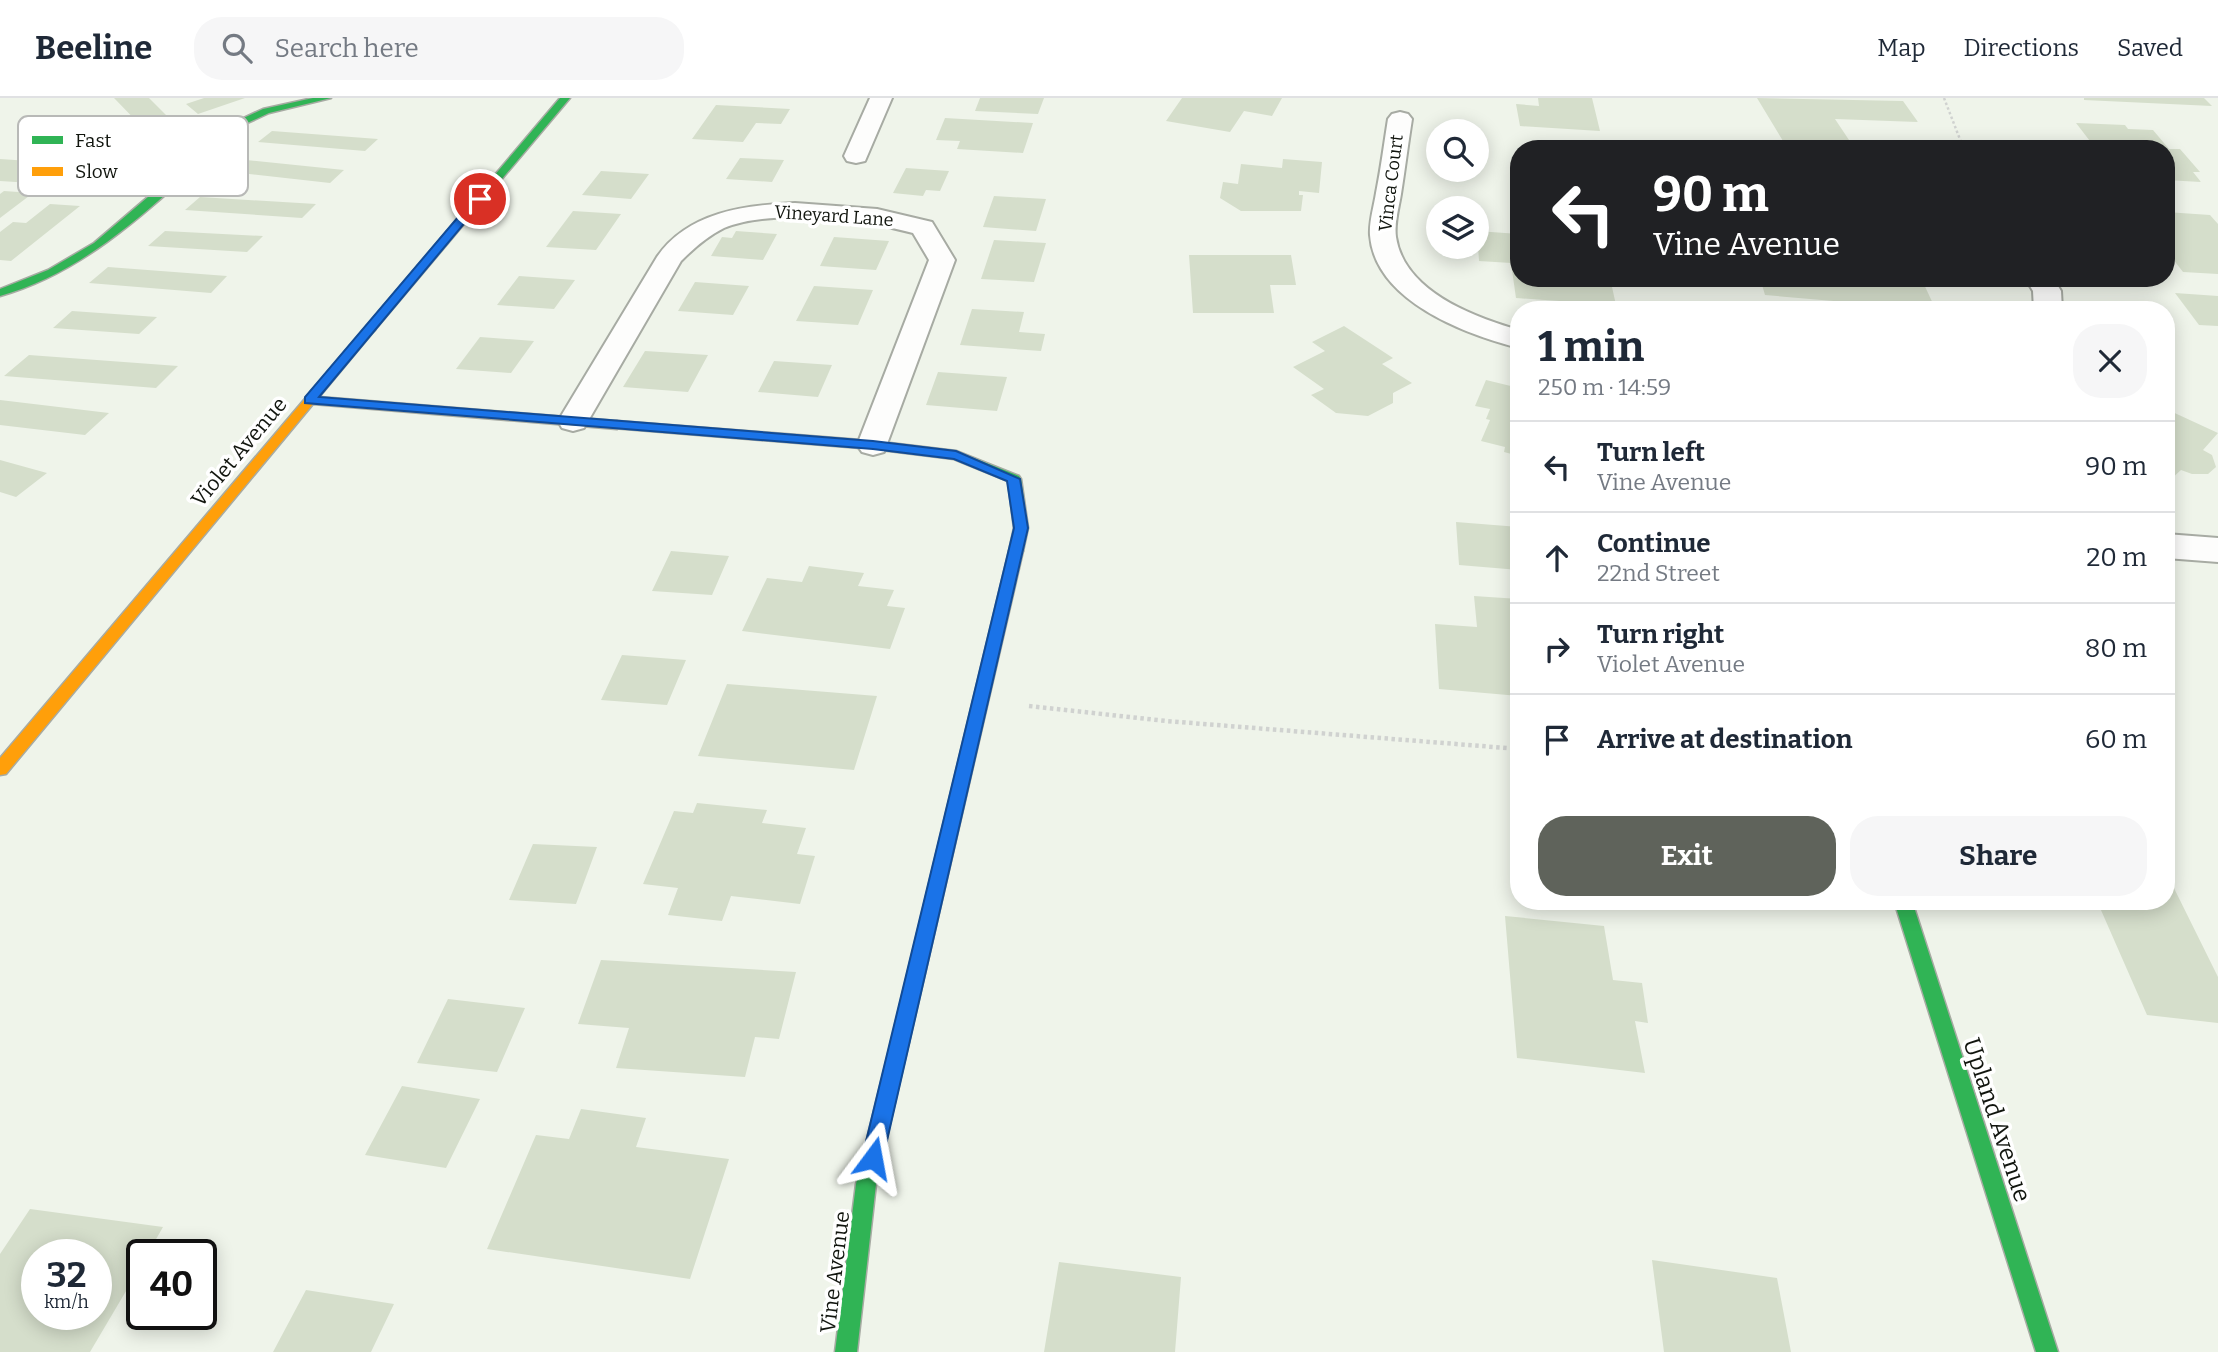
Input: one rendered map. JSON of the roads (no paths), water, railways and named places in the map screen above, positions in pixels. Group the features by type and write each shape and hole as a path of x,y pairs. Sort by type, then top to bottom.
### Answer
{"street":[{"path":"248,119 266,111 326,98"},
{"name":"Violet Avenue","path":"0,769 565,98"},
{"path":"856,156 881,98"},
{"name":"Vinca Court","path":"1400,119 1383,237 1391,263 1413,289 1447,312 1510,336"},
{"path":"0,293 52,272 98,244 154,196"},
{"name":"Vineyard Lane","path":"573,421 670,257 681,245 723,220 769,211 825,212 900,220 923,228 942,260 873,445"},
{"path":"309,400 873,445"},
{"name":"Vine Avenue","path":"846,1352 866,1185 1021,528 1014,479 956,455 873,445"},
{"path":"2175,547 2218,550"},
{"name":"Upland Avenue","path":"1906,910 2047,1352"}]}
